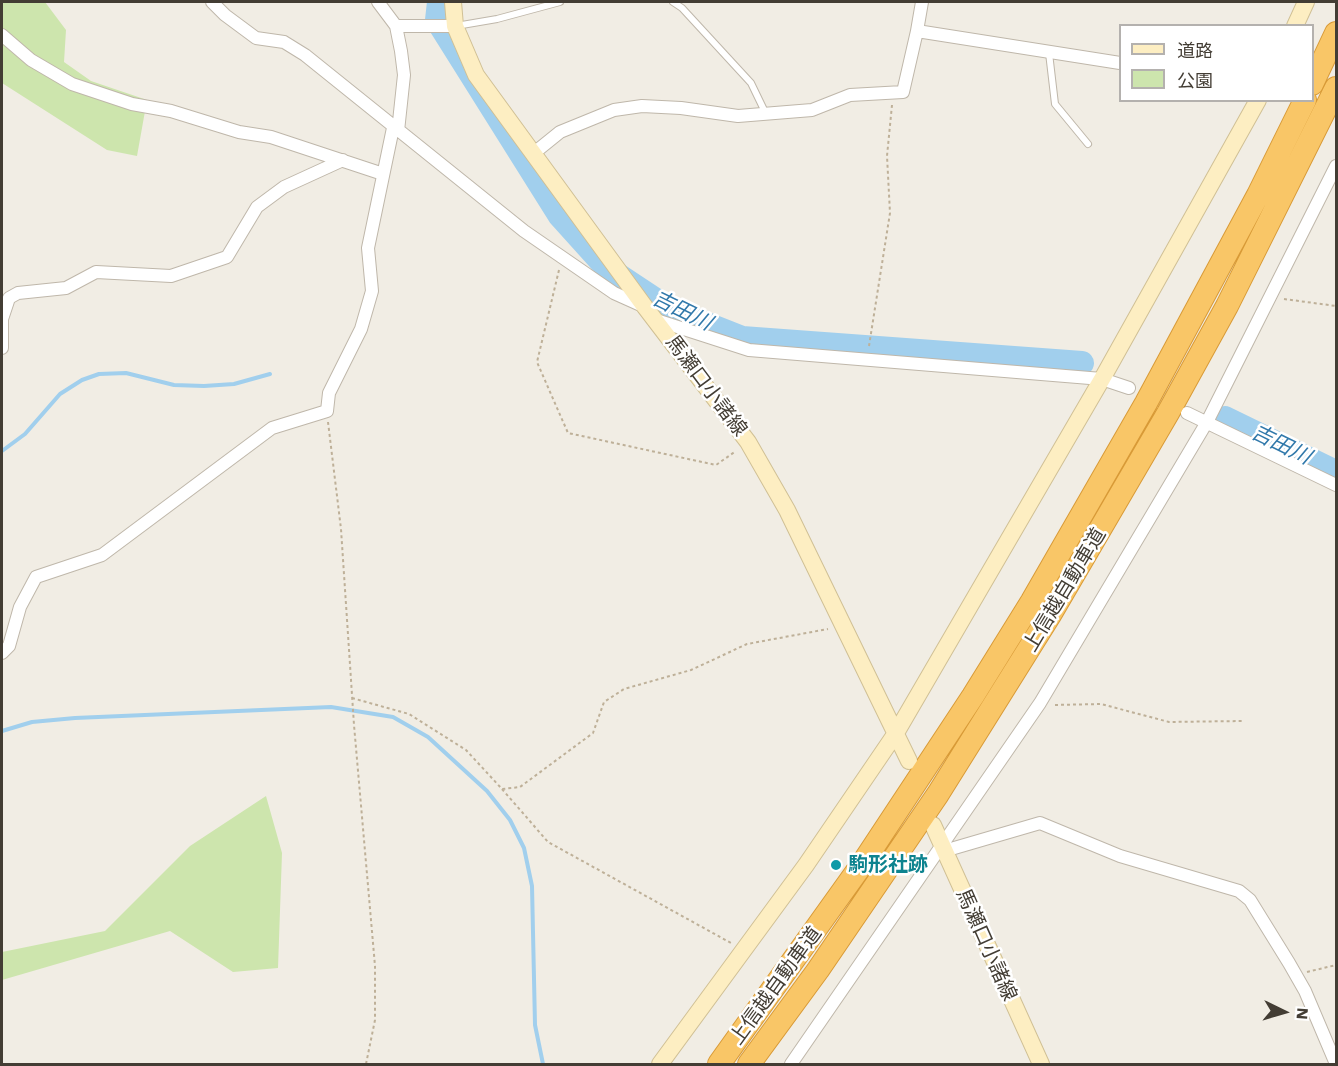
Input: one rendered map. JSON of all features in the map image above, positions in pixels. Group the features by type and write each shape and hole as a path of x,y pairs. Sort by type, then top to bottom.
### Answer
{"highway":[{"path":"1314,80 1336,33"},
{"name":"上信越自動車道","path":"749,1065 818,970 938,794 1050,615 1221,316 1336,88"},
{"name":"上信越自動車道","path":"719,1065 860,867 973,696 1032,601 1152,393 1304,102"}],"street":[{"path":"213,2 225,15 256,38 284,42 305,55 395,130 562,259 614,293 645,307"},
{"path":"2,653 9,646 20,607 36,577 102,555 272,428 327,411 329,393 362,329 372,291 368,249 383,174 395,130 404,75 396,26 378,2"},
{"name":"馬瀬口小諸線","path":"453,2 455,26 476,75 645,307 748,442 787,510 909,761"},
{"path":"534,153 560,132 623,109 642,106 681,108 738,116 812,110 850,95 903,92 922,2"},
{"path":"1296,24 1306,2"},
{"path":"396,26 455,26"},
{"path":"917,31 1119,63"},
{"path":"2,35 31,60 72,84 132,104 171,111 239,132 271,137 383,174"},
{"path":"660,1065 744,950 896,733 1102,379 1257,102"},
{"path":"2,348 2,319 9,298 18,293 66,288 96,272 171,276 227,257 257,207 284,187 343,160"},
{"path":"791,1065 943,848 1040,703 1207,422 1273,297 1336,166"},
{"path":"656,320 748,350 1102,379 1129,388"},
{"path":"1187,412 1336,484"},
{"path":"943,848 1040,823 1161,870 1239,891 1250,900 1295,975 1336,1065"},
{"name":"馬瀬口小諸線","path":"933,825 1041,1065"}],"lane":[{"path":"455,26 497,19 560,2"},
{"path":"673,2 682,8 751,83 766,114"},
{"path":"1049,53 1055,104 1088,144"}],"path":[{"path":"867,360 890,213 887,156 893,93"},
{"path":"562,259 537,362 568,433 716,465 748,442"},
{"path":"1273,297 1336,306"},
{"path":"327,411 341,529 352,698 375,966 375,1020 366,1065"},
{"path":"502,789 519,788 593,733 604,702 624,689 691,670 747,644 845,626"},
{"path":"352,698 409,714 466,750 548,842 744,950"},
{"path":"1040,703 1101,704 1169,722 1242,721"},
{"path":"1295,975 1336,965"}],"green space":[{"path":"2,2 45,2 66,30 64,62 91,81 147,100 137,156 107,150 2,83"},
{"path":"266,796 282,853 278,968 233,972 170,931 2,980 2,952 105,931 190,846"}],"waterway":[{"name":"吉田川","path":"439,2 437,20 560,216 606,267 671,310 742,338 1082,363"},
{"path":"2,451 25,434 60,394 82,380 99,374 126,373 174,385 204,386 234,384 270,374"},
{"name":"吉田川","path":"1225,418 1336,472"},
{"path":"2,731 32,722 75,718 331,707 393,717 428,737 487,791 510,820 524,848 532,886 535,1025 543,1064"}],"place":[{"name":"駒形社跡","path":"836,865"}]}
